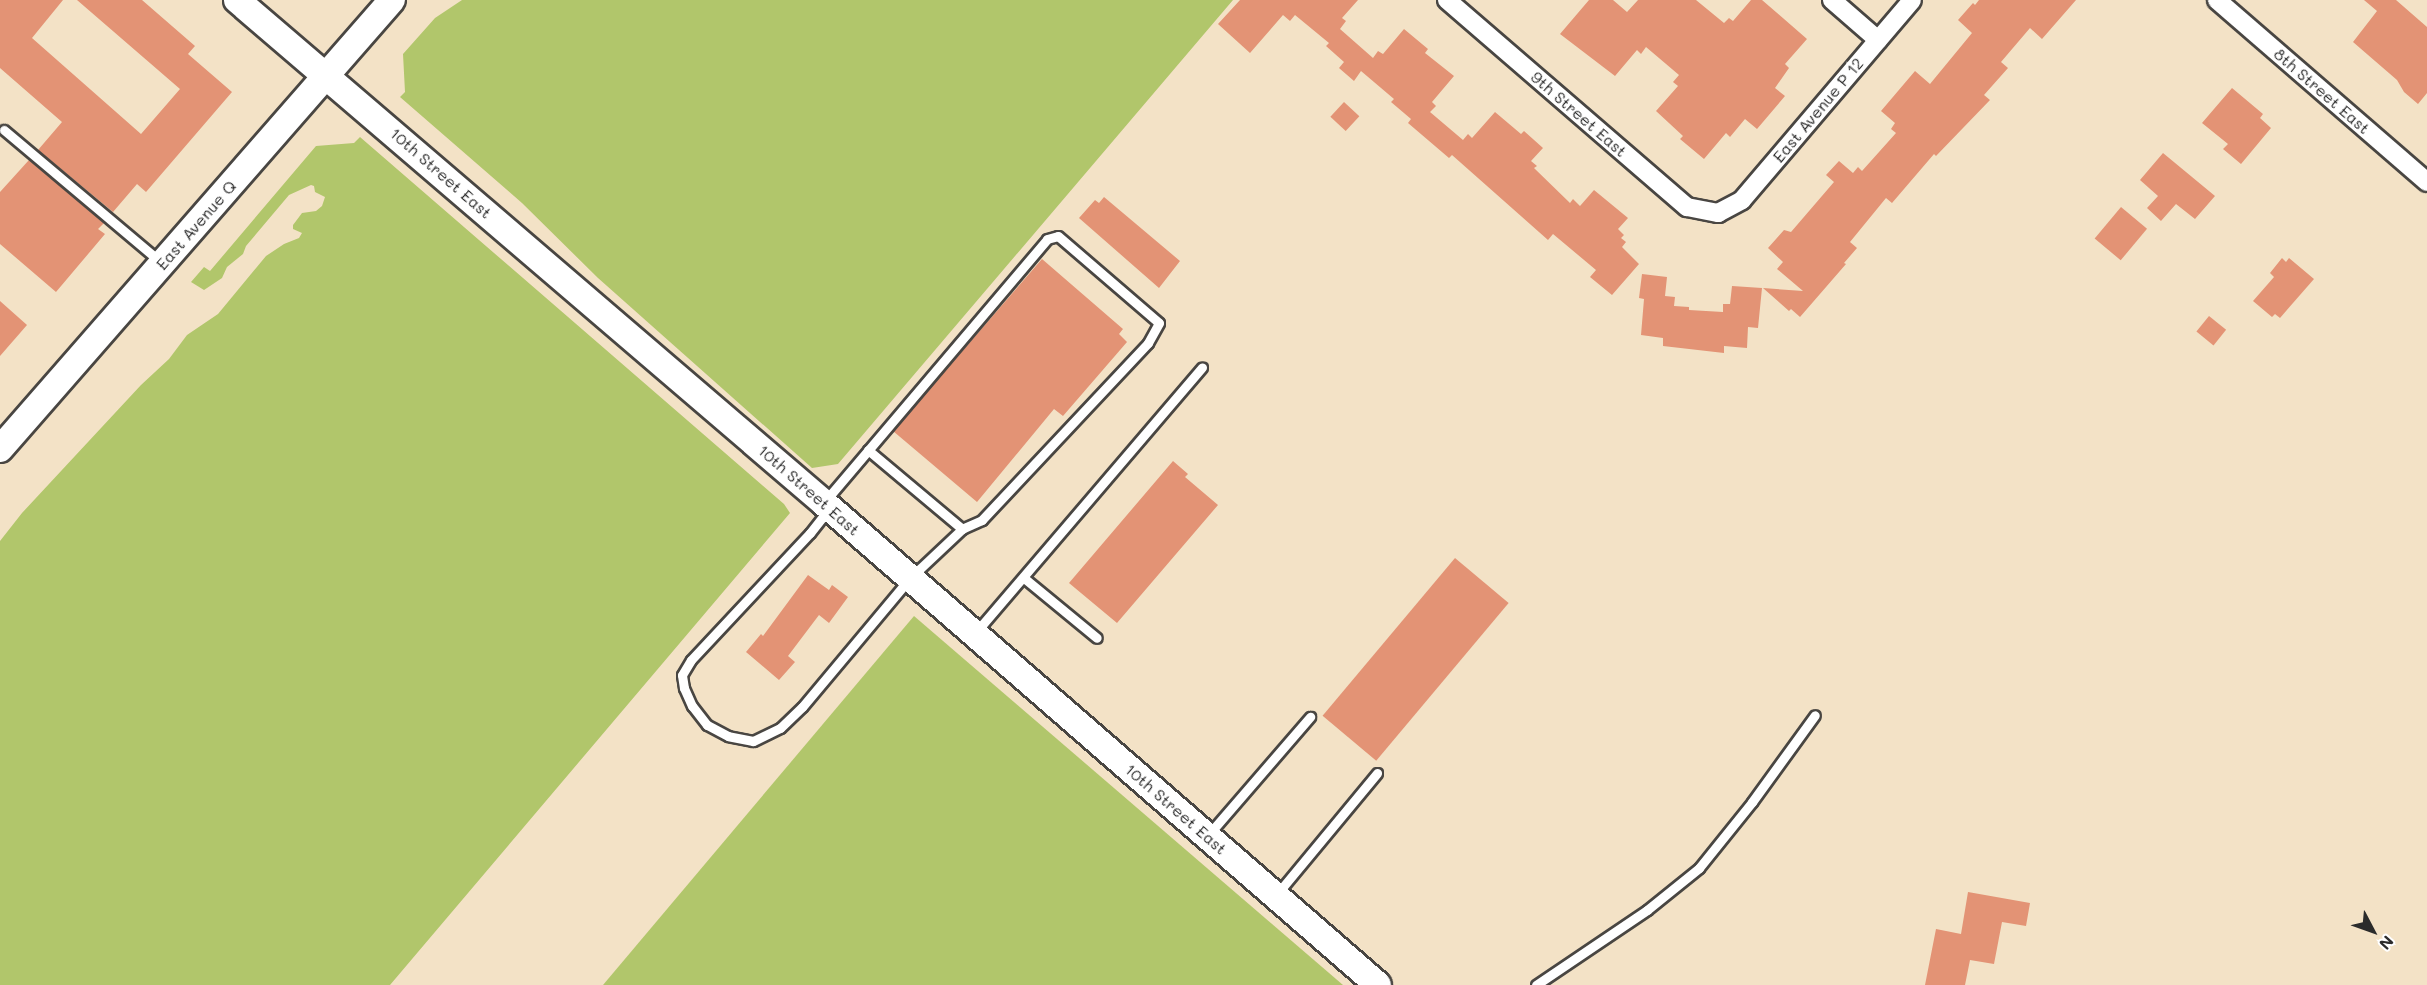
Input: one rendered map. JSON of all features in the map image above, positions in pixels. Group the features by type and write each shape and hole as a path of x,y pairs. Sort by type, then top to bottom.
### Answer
{"main road":[{"name":"10th Street East","path":"237,0 827,505 1378,985"},
{"name":"East Avenue Q","path":"0,449 392,0"}],"street":[{"name":"9th Street East","path":"1447,0 1687,207 1718,213"},
{"path":"1832,0 1878,40"},
{"name":"East Avenue P 12","path":"1718,213 1742,200 1912,0"},
{"name":"8th Street East","path":"2217,0 2425,176"}],"lane":[{"path":"4,130 162,264"},
{"path":"1058,236 1159,323 1148,343 982,520 962,529 910,578 802,707 780,728 753,741 728,736 706,725 692,706 684,688 682,675 690,660 810,533 827,505 868,450 1047,239 1058,236"},
{"path":"975,634 1202,367"},
{"path":"868,450 962,529"},
{"path":"1024,578 1096,638"},
{"path":"1536,985 1647,910 1699,868 1752,802 1815,715"},
{"path":"1207,836 1310,717"},
{"path":"1276,896 1377,773"}],"green space":[{"path":"462,0 1233,0 838,464 812,468 598,278 522,203 400,97 405,92 403,54 435,18"},
{"path":"360,137 784,504 790,513 390,985 0,985 0,541 22,513 141,385 169,359 187,335 218,314 266,256 284,244 299,238 302,233 293,229 293,225 302,213 316,211 322,206 325,197 315,192 314,186 311,185 289,195 246,246 243,254 227,267 222,278 204,290 191,282 204,267 210,271 316,146 354,143"},
{"path":"914,616 1343,985 603,985"}],"building":[{"path":"0,0 63,0 32,38 141,134 180,89 77,0 142,0 195,46 188,54 232,92 146,192 137,184 113,212 38,150 62,122 0,68"},
{"path":"1240,0 1358,0 1342,18 1346,21 1340,29 1373,58 1378,51 1383,54 1404,29 1428,49 1425,53 1454,76 1432,102 1436,106 1430,112 1463,140 1468,134 1472,138 1495,112 1521,134 1524,131 1543,148 1531,161 1537,166 1534,168 1570,203 1573,199 1580,206 1594,190 1628,218 1618,229 1624,235 1621,238 1626,242 1622,247 1639,264 1612,295 1590,277 1596,270 1553,234 1548,240 1452,155 1449,158 1408,123 1411,119 1391,102 1394,99 1361,71 1354,81 1339,68 1344,62 1326,46 1329,43 1295,15 1290,21 1283,15 1250,53 1218,24"},
{"path":"1589,0 1613,0 1627,12 1638,0 1696,0 1724,23 1729,18 1733,21 1751,0 1762,0 1807,39 1785,64 1789,68 1775,88 1785,96 1757,129 1745,119 1730,137 1726,133 1704,159 1680,139 1683,136 1656,111 1678,86 1673,82 1679,75 1646,47 1641,54 1637,50 1615,76 1560,34"},
{"path":"1979,0 2076,0 2042,39 2030,28 2001,62 2008,68 1984,95 1990,100 1936,156 1934,154 1892,203 1886,198 1850,242 1857,248 1844,263 1846,264 1800,317 1791,309 1789,311 1763,288 1803,291 1777,269 1783,262 1768,248 1784,230 1791,232 1834,182 1826,175 1839,161 1853,173 1858,167 1862,171 1896,133 1891,129 1895,123 1881,111 1915,71 1930,84 1972,33 1958,20 1973,3 1975,5"},
{"path":"2364,0 2396,0 2427,27 2427,93 2418,104 2404,92 2397,80 2353,42 2377,11"},
{"path":"2232,88 2263,114 2260,118 2271,128 2241,164 2223,149 2228,144 2202,123"},
{"path":"1344,102 1359,116 1346,131 1330,117"},
{"path":"2163,153 2215,196 2195,219 2176,204 2161,221 2147,208 2158,196 2140,180"},
{"path":"29,160 104,223 98,229 105,234 56,292 0,244 0,192"},
{"path":"1104,197 1180,261 1159,288 1079,218 1095,200 1099,203"},
{"path":"2121,207 2147,229 2121,260 2095,238"},
{"path":"2282,258 2286,262 2289,258 2314,279 2280,318 2275,314 2272,317 2253,301 2274,277 2270,273"},
{"path":"1042,259 1123,329 1119,334 1127,342 1063,416 1054,409 977,502 893,431"},
{"path":"1642,274 1667,277 1665,296 1675,297 1674,306 1689,307 1689,310 1723,312 1723,304 1730,304 1732,286 1762,288 1758,328 1748,327 1747,348 1724,346 1724,353 1663,346 1663,338 1641,335 1644,299 1639,298"},
{"path":"0,301 27,325 0,356"},
{"path":"2209,316 2226,330 2214,345 2196,332"},
{"path":"1173,461 1188,474 1185,477 1218,505 1117,623 1069,583"},
{"path":"1455,558 1509,603 1376,761 1323,716"},
{"path":"808,575 829,590 832,585 848,597 829,623 819,615 788,656 795,662 779,680 746,652 761,634 763,636"},
{"path":"1968,892 2030,903 2026,926 2002,922 1994,964 1970,960 1965,985 1925,985 1936,929 1961,934"}]}
